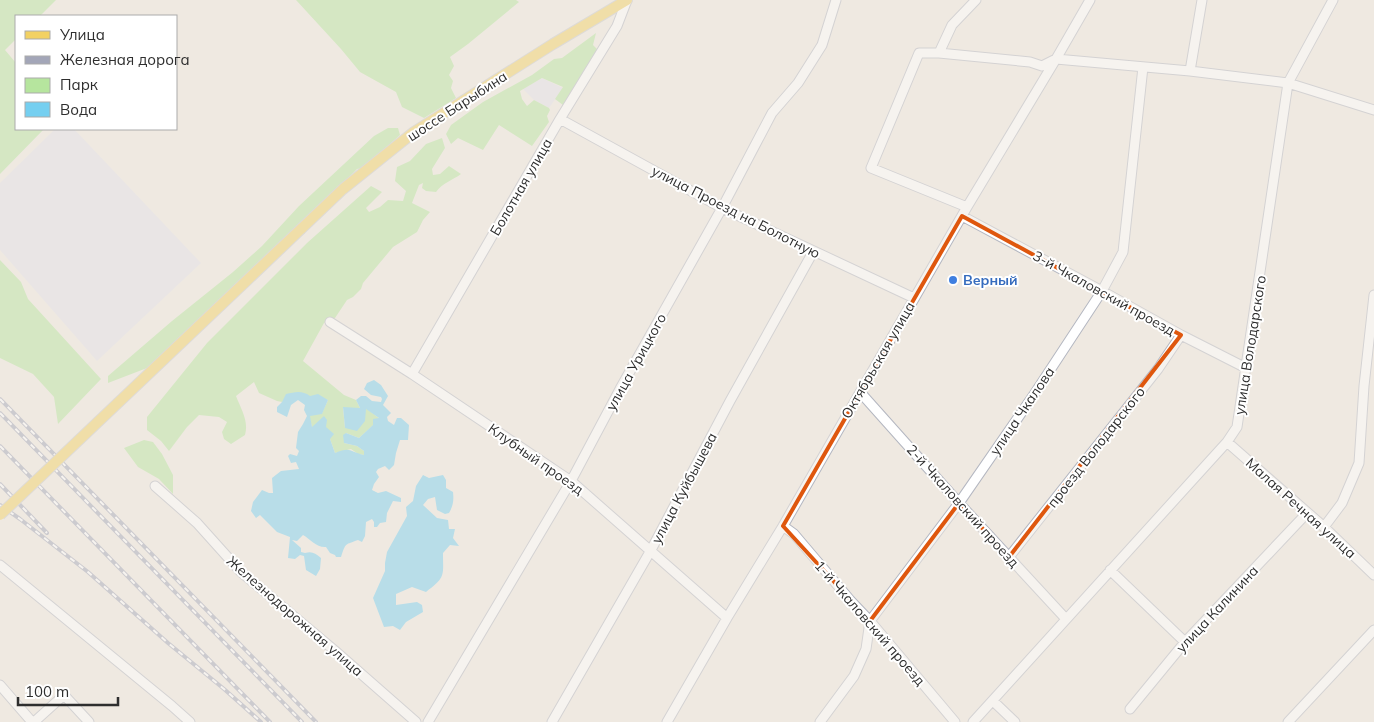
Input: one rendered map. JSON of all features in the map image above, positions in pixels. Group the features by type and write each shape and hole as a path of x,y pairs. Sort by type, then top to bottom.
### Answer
{"main road":[{"name":"шоссе Барыбина","path":"0,515 344,189 414,132 553,44 627,0"}],"street":[{"name":"Болотная улица","path":"412,374 560,119 617,26 627,0"},
{"name":"улица Урицкого","path":"428,722 571,481 620,389 722,208 772,113 798,83 822,45 836,0"},
{"path":"939,53 952,25 976,0"},
{"name":"Октябрьская улица","path":"668,722 967,207 1090,0"},
{"path":"1190,71 1202,0"},
{"name":"улица Володарского","path":"973,722 1227,442 1237,427 1288,83 1333,0"},
{"path":"967,207 871,168 919,53 939,53 1030,62 1042,66 1056,59 1190,71 1288,83 1374,110"},
{"name":"улица Чкалова","path":"820,722 854,676 866,649 870,621 959,503 1033,396 1102,291 1123,252 1143,67"},
{"name":"улица Проезд на Болотную","path":"560,119 722,208 914,298"},
{"name":"3-й Чкаловский проезд","path":"962,216 1102,291 1181,336 1246,368"},
{"name":"улица Куйбышева","path":"552,722 651,550 730,401 813,252"},
{"path":"1324,527 1342,503 1359,463 1369,386 1374,295"},
{"name":"Клубный проезд","path":"330,322 412,374 571,481 727,618"},
{"name":"проезд Володарского","path":"1009,557 1158,369 1181,336"},
{"name":"2-й Чкаловский проезд","path":"860,392 1066,619"},
{"name":"Малая Речная улица","path":"1227,442 1324,527 1374,575"},
{"name":"Железнодорожная улица","path":"155,486 197,523 241,572 416,722"},
{"name":"улица Калинина","path":"1130,709 1185,642 1307,513"},
{"name":"1-й Чкаловский проезд","path":"783,526 794,534 955,722"},
{"path":"0,565 190,722"},
{"path":"1110,570 1185,642"},
{"path":"1288,722 1374,630"},
{"path":"0,685 33,722 64,696 88,722"},
{"path":"993,701 1015,722"}],"highlighted area":[{"path":"962,216 1181,335 1009,557 959,503 870,621 783,526"}],"shaded area":[{"path":"542,78 563,88 549,108 534,100 523,89"},
{"path":"54,130 75,130 201,263 97,361 0,250 0,183"}],"green space":[{"path":"0,0 56,0 41,15 15,15 15,40 5,50 15,62 15,130 43,130 0,174"},
{"path":"296,0 516,0 519,2 450,57 454,66 449,75 453,81 451,88 456,98 424,118 402,107 396,92 360,72"},
{"path":"596,33 593,45 598,50 563,105 555,99 563,87 542,78 520,91 522,99 527,106 534,100 550,110 547,116 549,122 532,146 499,125 483,150 458,138 451,144 446,134 451,125 483,102 532,75 554,59 562,58"},
{"path":"388,128 398,128 400,135 363,168 357,169 298,230 147,368 108,383 108,376 233,272 262,246 299,206 374,136"},
{"path":"442,138 445,148 432,169 433,175 440,174 449,166 461,174 444,184 436,192 426,191 422,188 423,183 419,185 412,203 430,212 423,220 417,232 393,247 363,283 361,289 347,300 335,318 324,323 303,361 344,395 356,400 360,408 343,408 345,428 366,408 380,419 359,438 346,433 344,443 357,446 364,451 364,455 358,454 351,449 335,453 330,439 312,427 309,415 322,413 328,400 310,396 282,402 277,401 259,393 254,382 236,396 245,420 245,435 231,444 224,439 222,432 227,422 219,417 199,415 187,427 169,451 161,441 147,430 147,417 207,343 307,243 371,186 382,192 366,208 369,212 380,207 388,200 403,201 406,191 395,181 397,167 410,161 426,144"},
{"path":"0,260 21,282 28,299 101,379 58,424 54,397 33,374 0,358"},
{"path":"144,440 153,442 162,454 173,475 173,494 159,479 138,467 124,448"}],"water":[{"path":"374,380 381,385 388,396 383,405 391,413 387,417 388,421 394,425 397,418 401,418 409,425 408,440 400,440 394,465 389,470 385,466 378,469 376,472 379,477 372,490 378,493 386,491 401,498 401,502 393,501 387,513 386,522 374,527 372,519 366,522 365,536 362,542 358,540 347,545 341,557 336,557 326,547 317,545 303,535 297,541 292,540 301,548 301,552 310,552 321,558 320,569 316,576 306,570 304,556 300,555 295,559 288,558 290,537 277,532 260,515 256,518 251,511 253,502 262,490 273,493 272,478 281,471 299,469 296,462 291,463 288,456 290,454 297,456 299,451 296,448 298,432 307,416 304,410 305,405 298,400 291,405 287,417 277,412 277,407 286,394 301,392 310,396 318,394 328,400 322,414 310,416 312,427 324,416 327,420 326,427 334,434 330,439 335,453 348,450 364,455 364,451 357,446 344,443 343,435 346,433 359,438 373,425 373,419 379,418 366,409 365,421 357,431 345,428 343,407 360,408 356,400 361,396 366,396 372,401 381,402 381,397 371,395 364,389 367,383"},
{"path":"423,475 429,478 443,475 446,480 446,488 453,492 453,503 449,513 445,514 437,510 435,497 428,499 423,505 437,518 448,520 449,529 455,529 453,538 459,546 450,545 443,553 442,576 426,592 412,587 396,594 396,605 417,602 422,605 423,612 406,622 400,630 393,626 384,627 373,598 385,571 387,552 407,516 406,507 413,501 416,486"}],"railway":[{"path":"0,399 316,722"},
{"path":"0,413 302,722"},
{"path":"0,446 270,722"},
{"path":"0,484 47,533"},
{"path":"0,505 88,572 261,722"}],"place":[{"name":"Верный","path":"953,280"}]}
